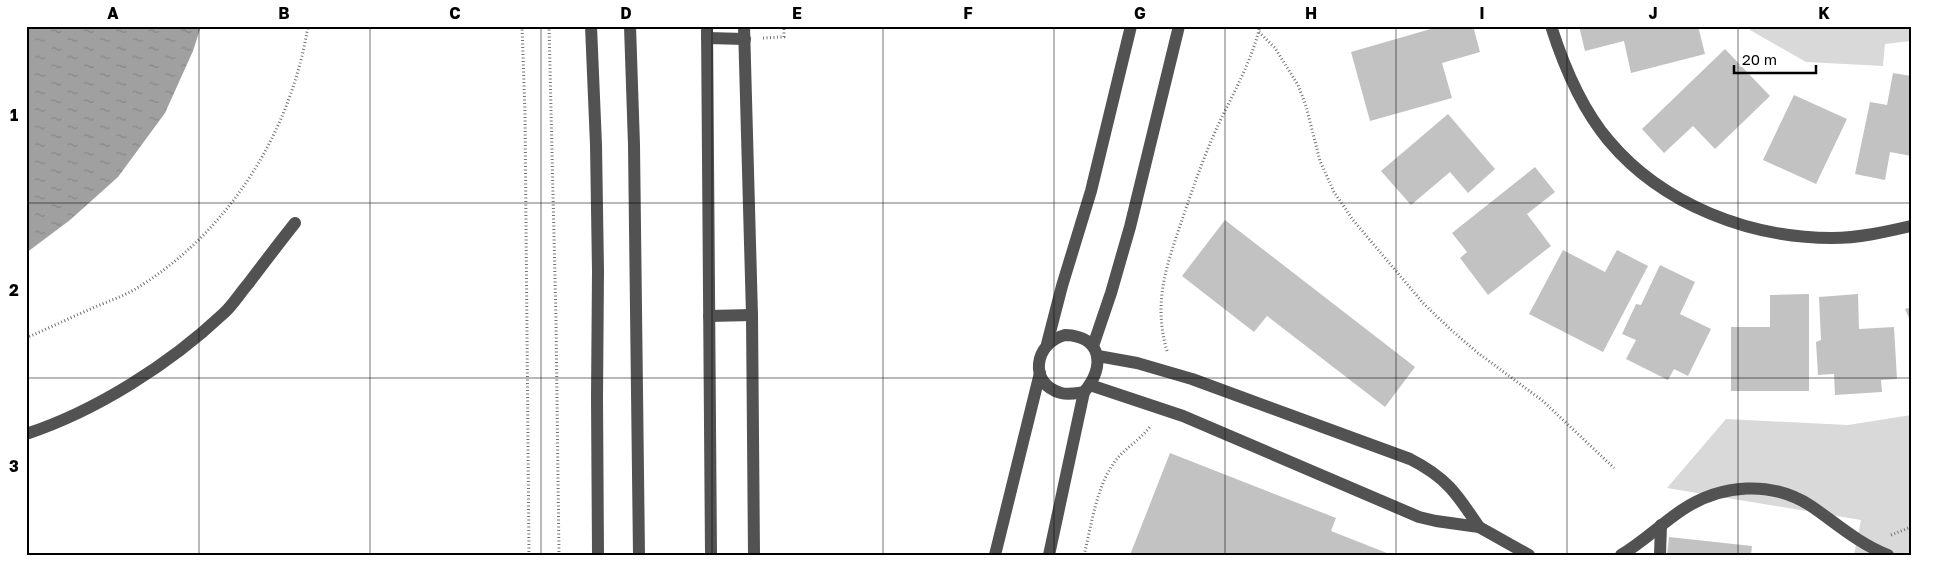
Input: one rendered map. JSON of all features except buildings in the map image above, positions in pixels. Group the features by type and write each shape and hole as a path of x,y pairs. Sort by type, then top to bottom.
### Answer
{"street":[{"path":"591,26 598,262 598,555"},
{"path":"630,26 634,145 639,555"},
{"path":"1047,344 1062,286 1091,191 1131,26"},
{"path":"1049,555 1087,388 1096,376 1098,366 1095,351 1130,227 1179,26"},
{"path":"1551,26 1564,66 1584,106 1608,141 1639,170 1673,195 1718,217 1750,228 1791,236 1833,238 1875,234 1911,226"},
{"path":"711,555 707,32 744,33 752,315 754,555"},
{"path":"26,434 46,428 92,405 136,380 182,348 225,312 295,223"},
{"path":"709,316 752,315"},
{"path":"1479,527 1455,492 1442,478 1427,467 1410,459 1192,379 1095,351 1085,339 1075,335 1065,334 1055,337 1041,352 1039,362 1040,373 1044,382 1052,389 1072,394 1087,388 1162,408 1419,517 1479,527 1529,555"},
{"path":"995,555 1040,373"},
{"path":"1621,555 1699,500 1727,490 1755,487 1793,496 1849,534 1888,555"},
{"path":"1660,555 1661,525"}],"path":[{"path":"26,338 136,289 161,272 207,231 228,208 256,167 280,123 297,77 308,26"},
{"path":"522,26 525,112 529,555"},
{"path":"549,26 559,555"},
{"path":"744,33 784,37 784,26"},
{"path":"1168,372 1169,359 1163,338 1160,314 1165,269 1201,165 1248,64 1260,26"},
{"path":"1259,32 1274,48 1298,85 1306,106 1320,161 1334,192 1353,220 1423,303 1450,329 1478,353 1543,401 1614,468"},
{"path":"1084,555 1102,485 1107,473 1122,452 1149,428 1162,408"}],"shaded area":[{"path":"1749,26 1911,26 1911,41 1885,44 1883,66 1806,62 1750,30"},
{"path":"1911,415 1911,555 1854,555 1861,520 1667,488 1726,419 1848,425"}],"water":[{"path":"26,26 201,26 193,51 165,113 118,177 70,220 26,253"}]}
